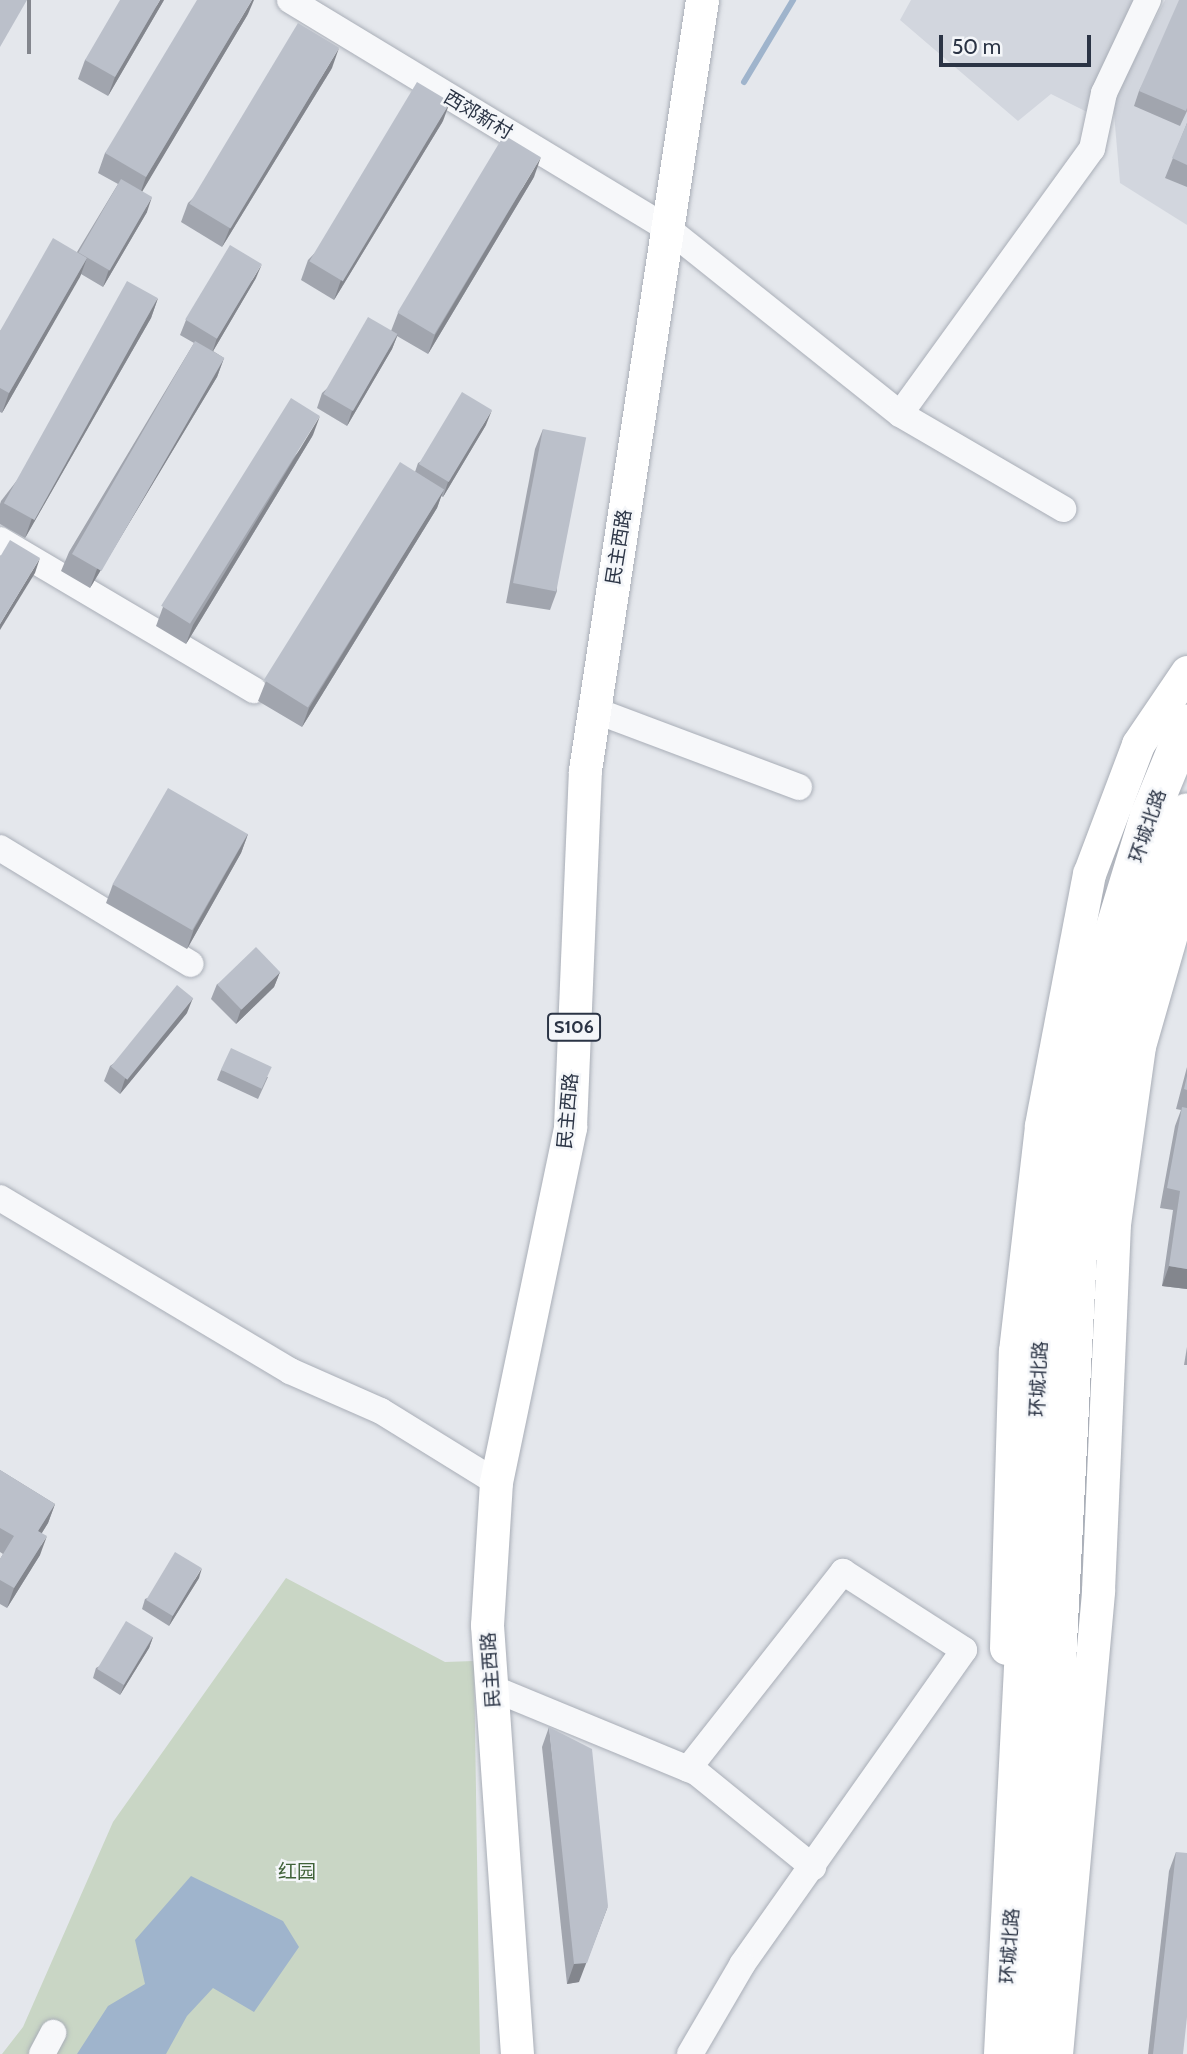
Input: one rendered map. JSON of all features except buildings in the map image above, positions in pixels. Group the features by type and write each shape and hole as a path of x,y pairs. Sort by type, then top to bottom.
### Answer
{"highway":[{"name":"环城北路","path":"1003,2054 1062,1247 1089,1012 1149,816 1187,724"},
{"name":"环城北路","path":"1037,2054 1062,1247 1125,1010 1187,812"}],"main road":[{"name":"民主西路","path":"517,2054 487,1625 496,1482 570,1127 585,769 702,0"},
{"path":"990,2054 1015,1351 1041,1125 1089,874 1138,744 1187,672"},
{"path":"1056,2054 1098,1590 1114,1224 1139,1046 1187,879"}],"street":[{"name":"西郊新村","path":"289,0 667,228 900,414 1062,509"},
{"path":"900,414 1092,149 1104,93 1148,0"},
{"path":"0,540 254,690"},
{"path":"594,710 799,787"},
{"path":"0,848 191,964"},
{"path":"0,1198 290,1371 381,1411 496,1482"},
{"path":"688,1769 843,1573 964,1650 742,1965 691,2054"},
{"path":"492,1688 688,1769 813,1867"}],"shaded area":[{"path":"911,0 1144,0 1093,115 1051,94 1018,121 900,20"},
{"path":"1165,0 1187,0 1187,225 1120,183 1113,102"}],"green space":[{"name":"红园","path":"286,1578 445,1662 474,1661 480,2054 2,2054 23,2027 113,1822"}],"water":[{"path":"191,1876 283,1921 299,1947 254,2012 213,1988 187,2016 166,2054 77,2054 108,2006 145,1984 135,1940"}],"waterway":[{"path":"744,82 793,0"}]}
